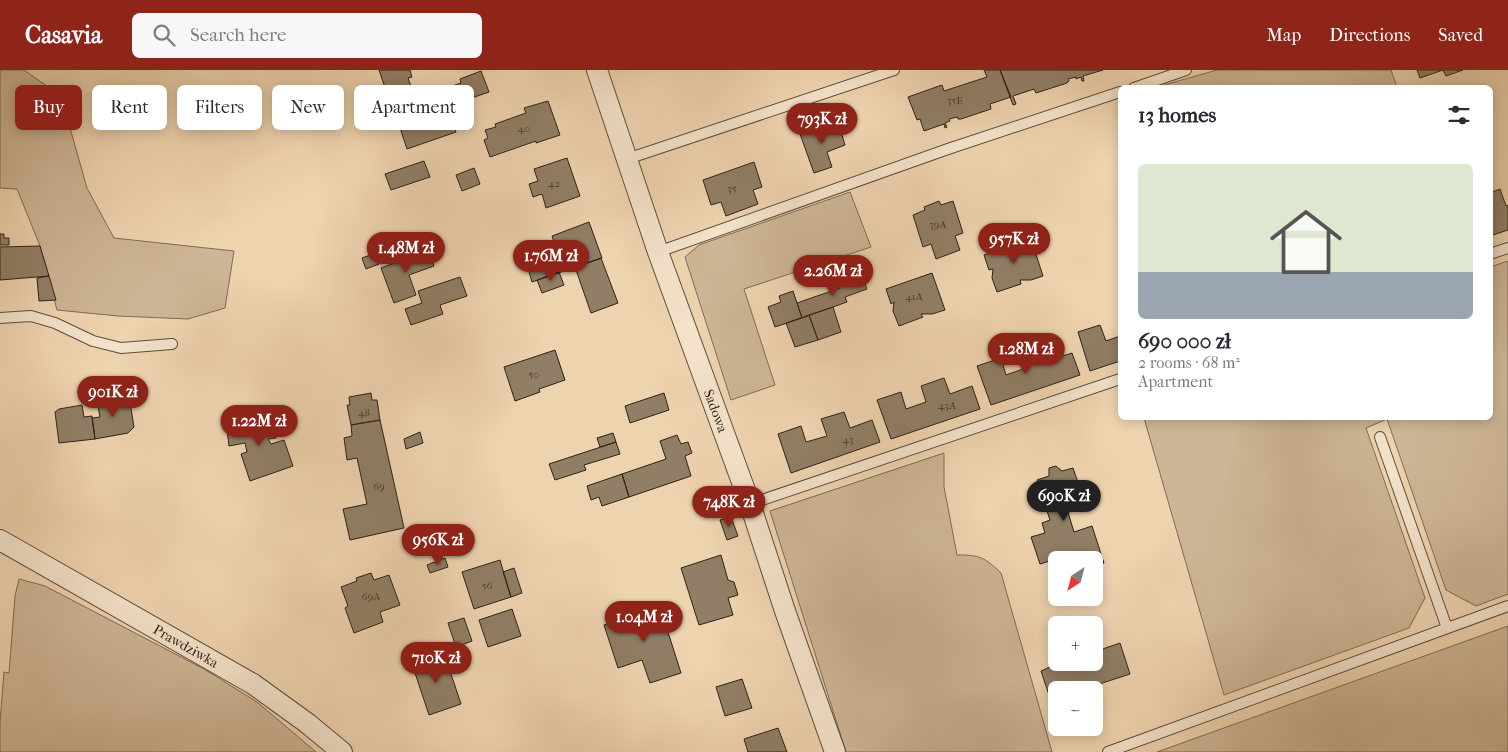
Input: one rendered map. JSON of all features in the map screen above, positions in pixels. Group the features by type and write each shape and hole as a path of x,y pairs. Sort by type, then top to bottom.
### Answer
{"street":[{"name":"Sadowa","path":"597,70 658,252 750,504 785,611 835,752"},
{"name":"Prawdziwka","path":"0,540 253,684 307,723 342,752"}],"lane":[{"path":"627,159 894,70"},
{"path":"1143,85 1186,70"},
{"path":"658,252 948,149 1118,93"},
{"path":"1493,253 1508,248"},
{"path":"0,318 31,316 55,323 93,341 121,348 172,344"},
{"path":"750,504 1118,380"},
{"path":"1380,437 1447,628"},
{"path":"1108,752 1508,606"}],"shaded area":[{"path":"0,70 24,70 45,85 15,85 15,130 71,130 87,188 114,238 234,251 225,308 188,319 118,316 57,310 40,246 17,189 0,188"},
{"path":"1217,70 1391,70 1396,85 1164,85"},
{"path":"850,192 871,247 744,289 775,385 731,400 685,257 699,245"},
{"path":"1508,261 1508,594 1476,606 1446,590 1387,420 1493,420 1493,266"},
{"path":"1145,420 1385,420 1366,428 1425,598 1409,628 1224,695"},
{"path":"944,453 944,487 957,555 981,558 1001,573 1052,752 846,752 770,511"},
{"path":"19,579 45,586 204,669 257,702 316,752 0,752 4,672 9,673 15,596"},
{"path":"1508,626 1508,752 1157,752"}],"building":[{"path":"379,70 410,70 412,77 408,78 411,85 384,85"},
{"path":"984,70 1000,70 1011,97 990,104 991,109 961,119 957,117 949,119 950,121 945,123 947,127 945,128 944,124 924,131 920,119 917,120 908,97 942,85 944,91 987,77"},
{"path":"1000,70 1103,70 1083,76 1084,81 1082,81 1081,77 1076,79 1076,77 1068,79 1067,83 1036,93 1034,89 1013,96 1016,104 1013,105"},
{"path":"1417,70 1443,70 1420,78"},
{"path":"1443,70 1463,70 1446,76"},
{"path":"481,71 489,92 474,97 474,85 455,85 461,83 460,79"},
{"path":"548,101 560,135 490,157 484,140 488,138 485,130 496,127 495,124 526,113 524,108"},
{"path":"838,122 845,145 827,152 832,167 814,173 800,134"},
{"path":"401,130 455,130 456,132 407,149"},
{"path":"567,158 580,196 546,208 542,194 533,197 529,184 538,181 534,169"},
{"path":"424,161 430,177 391,190 385,174"},
{"path":"754,162 762,187 753,190 758,204 726,216 721,202 711,205 703,180"},
{"path":"474,168 480,184 462,191 456,175"},
{"path":"1500,189 1506,206 1508,205 1508,230 1493,235 1493,192"},
{"path":"939,201 941,205 953,201 963,233 955,236 960,250 936,259 931,244 923,247 913,215 925,210 924,207"},
{"path":"589,222 602,258 532,282 529,272 560,261 552,236"},
{"path":"0,234 4,234 4,238 9,238 9,245 0,245"},
{"path":"1031,239 1043,276 1031,280 1020,280 1021,284 997,292 992,278 993,269 989,270 984,255"},
{"path":"40,246 49,276 0,280 0,247"},
{"path":"427,248 434,266 409,275 416,295 394,303 381,268 397,262 395,258"},
{"path":"376,253 379,264 366,269 362,258"},
{"path":"601,258 618,303 591,313 575,267"},
{"path":"559,272 564,285 542,293 537,280"},
{"path":"932,273 945,310 932,314 921,314 923,317 899,326 893,311 894,302 891,304 886,289"},
{"path":"861,274 867,289 845,297 847,302 802,318 797,303 840,288 838,281"},
{"path":"49,276 56,300 39,301 37,278"},
{"path":"460,277 467,296 440,305 443,314 411,325 405,309 422,303 418,291"},
{"path":"793,291 802,318 775,327 768,307 781,302 779,296"},
{"path":"833,307 841,332 818,340 809,315"},
{"path":"809,315 818,340 795,347 786,323"},
{"path":"1100,325 1106,341 1118,337 1118,362 1090,371 1078,332"},
{"path":"1044,344 1050,360 1072,353 1080,375 991,405 977,366 1001,358 1006,375 1026,368 1021,352"},
{"path":"555,350 565,380 539,389 540,392 515,401 504,367"},
{"path":"944,378 950,394 972,386 980,409 891,439 877,400 901,392 906,409 926,402 921,386"},
{"path":"371,393 372,400 377,400 380,420 351,425 347,405 350,405 349,397"},
{"path":"664,393 669,410 630,423 625,406"},
{"path":"129,396 134,427 128,433 95,439 92,418 100,417 97,401"},
{"path":"82,405 84,417 92,416 95,439 59,443 55,412 59,409"},
{"path":"844,412 850,428 872,420 880,442 791,473 778,434 801,426 806,442 827,436 821,419"},
{"path":"262,417 273,420 276,438 268,439 271,444 284,440 293,466 250,481 241,454 247,452 245,443 229,446 226,422"},
{"path":"380,420 404,528 350,540 343,509 367,504 357,458 347,460 344,438 352,436 351,425"},
{"path":"420,432 423,443 406,449 404,439"},
{"path":"613,433 616,442 600,447 597,438"},
{"path":"677,435 681,444 688,442 692,453 685,456 691,476 629,497 622,474 666,459 660,441"},
{"path":"616,442 620,454 584,465 586,470 555,480 549,464"},
{"path":"1056,466 1062,471 1073,468 1085,503 1067,509 1074,532 1092,526 1100,551 1048,551 1048,561 1040,564 1031,537 1045,533 1042,523 1050,520 1037,480 1049,476 1049,468"},
{"path":"622,474 629,497 602,506 599,497 591,500 587,486"},
{"path":"731,517 738,536 727,540 720,520"},
{"path":"721,555 728,580 734,582 738,595 728,598 733,615 699,625 681,568"},
{"path":"445,558 448,567 430,573 427,565"},
{"path":"500,560 511,597 474,609 462,572"},
{"path":"514,568 522,593 511,597 503,572"},
{"path":"371,573 374,580 389,575 400,605 380,612 383,622 354,633 345,608 348,606 341,587 357,581 356,578"},
{"path":"660,607 681,673 650,683 642,660 618,668 604,625 620,620 618,616 642,608 644,613"},
{"path":"512,609 521,636 488,647 479,620"},
{"path":"464,618 472,641 456,647 448,623"},
{"path":"1120,643 1130,674 1103,683 1103,681 1048,681 1048,692 1041,671 1048,668 1048,671 1103,671 1103,649"},
{"path":"444,653 461,704 429,715 412,664"},
{"path":"742,679 752,708 725,716 716,687"},
{"path":"778,728 787,752 748,752 744,739"}]}
